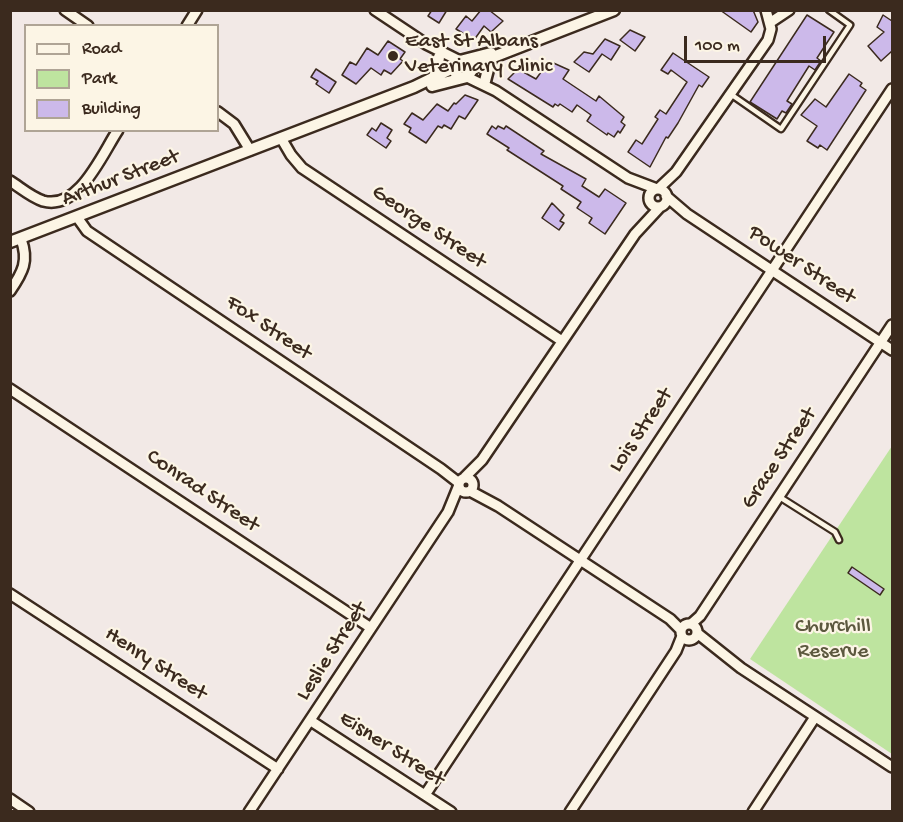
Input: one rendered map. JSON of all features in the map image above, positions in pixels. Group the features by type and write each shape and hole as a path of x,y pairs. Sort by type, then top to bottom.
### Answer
{"street":[{"path":"65,10 85,24"},
{"path":"188,24 197,10"},
{"path":"375,10 458,63 468,74"},
{"name":"Arthur Street","path":"414,87 431,86 468,74 492,58 614,10"},
{"path":"662,192 666,201 660,206 652,205 649,200 650,194 662,192 732,95 768,40 771,22 766,10"},
{"path":"771,22 789,10"},
{"path":"426,44 439,57 458,63 468,74"},
{"name":"Arthur Street","path":"16,241 414,87 458,63 524,45"},
{"path":"432,79 437,72 439,57"},
{"path":"485,81 486,69 492,58"},
{"name":"Power Street","path":"468,74 485,81 496,91"},
{"name":"Power Street","path":"468,74 628,178 662,192 687,214 892,350"},
{"name":"Lois Street","path":"425,795 892,89"},
{"path":"219,113 234,124 249,150"},
{"path":"10,181 39,199 55,202 76,192 117,132"},
{"name":"George Street","path":"281,138 302,168 562,341"},
{"name":"Power Street","path":"628,178 649,200"},
{"name":"Leslie Street","path":"635,234 649,200"},
{"name":"Power Street","path":"660,206 687,214"},
{"name":"Leslie Street","path":"448,512 461,481 482,460 635,234 660,206"},
{"name":"Fox Street","path":"77,217 87,231 441,469 461,481 471,479 471,488"},
{"path":"10,291 25,266 26,254 16,241"},
{"name":"Grace Street","path":"570,812 892,325"},
{"name":"Conrad Street","path":"10,389 371,628"},
{"name":"Leslie Street","path":"249,812 448,512 471,488 482,460"},
{"path":"471,488 892,767"},
{"name":"Henry Street","path":"10,594 278,769"},
{"path":"753,812 815,717"},
{"name":"Eisner Street","path":"311,721 451,812"},
{"path":"10,799 29,812"}],"lane":[{"path":"732,95 781,129 850,24 829,10"},
{"path":"778,496 835,532 839,540"}],"green space":[{"name":"Churchill Reserve","path":"892,446 892,754 750,659"}],"building":[{"path":"432,10 447,10 439,23 428,16"},
{"path":"481,10 489,10 503,21 491,32 484,26 474,40 456,29 466,16 472,21"},
{"path":"720,10 753,10 758,22 751,32"},
{"path":"807,15 834,32 817,58 821,61 815,70 809,66 787,101 792,104 786,113 782,111 777,119 750,102"},
{"path":"883,15 892,21 892,51 881,61 868,46 884,32 877,27"},
{"path":"630,30 645,37 635,51 620,40"},
{"path":"605,39 620,46 611,60 602,54 589,72 574,62 584,52 593,54"},
{"path":"388,41 405,52 400,59 403,61 391,74 384,70 381,75 371,68 356,84 342,75 350,62 356,65 367,48 378,55"},
{"path":"673,53 709,77 702,87 699,85 650,167 628,152 636,140 642,144 658,119 655,117 660,110 666,114 687,82 671,70 668,74 661,70"},
{"path":"549,61 569,70 563,79 596,101 599,96 624,117 621,122 625,125 620,133 618,131 614,137 608,133 607,135 587,121 591,115 577,105 572,112 560,104 558,106 555,104 553,107 508,79 518,69 536,79"},
{"path":"316,69 336,82 329,93 316,84 318,81 311,77"},
{"path":"849,74 862,83 860,86 866,90 827,150 820,145 818,148 807,141 817,126 801,115 815,99 826,107"},
{"path":"465,95 478,100 465,119 459,116 451,129 444,125 442,128 438,126 426,143 409,132 411,128 404,124 412,113 423,120 437,104 448,111"},
{"path":"381,123 392,130 387,138 391,141 386,148 367,135 372,128 376,131"},
{"path":"492,126 496,129 498,126 504,129 506,126 544,151 541,154 586,179 582,186 599,197 605,189 626,203 605,234 589,223 592,218 577,208 581,202 561,189 563,186 507,150 509,148 487,134"},
{"path":"552,203 564,215 560,221 564,223 559,230 542,218"},
{"path":"852,567 884,589 880,595 848,573"}],"place":[{"name":"East St Albans Veterinary Clinic","path":"393,56"}]}
